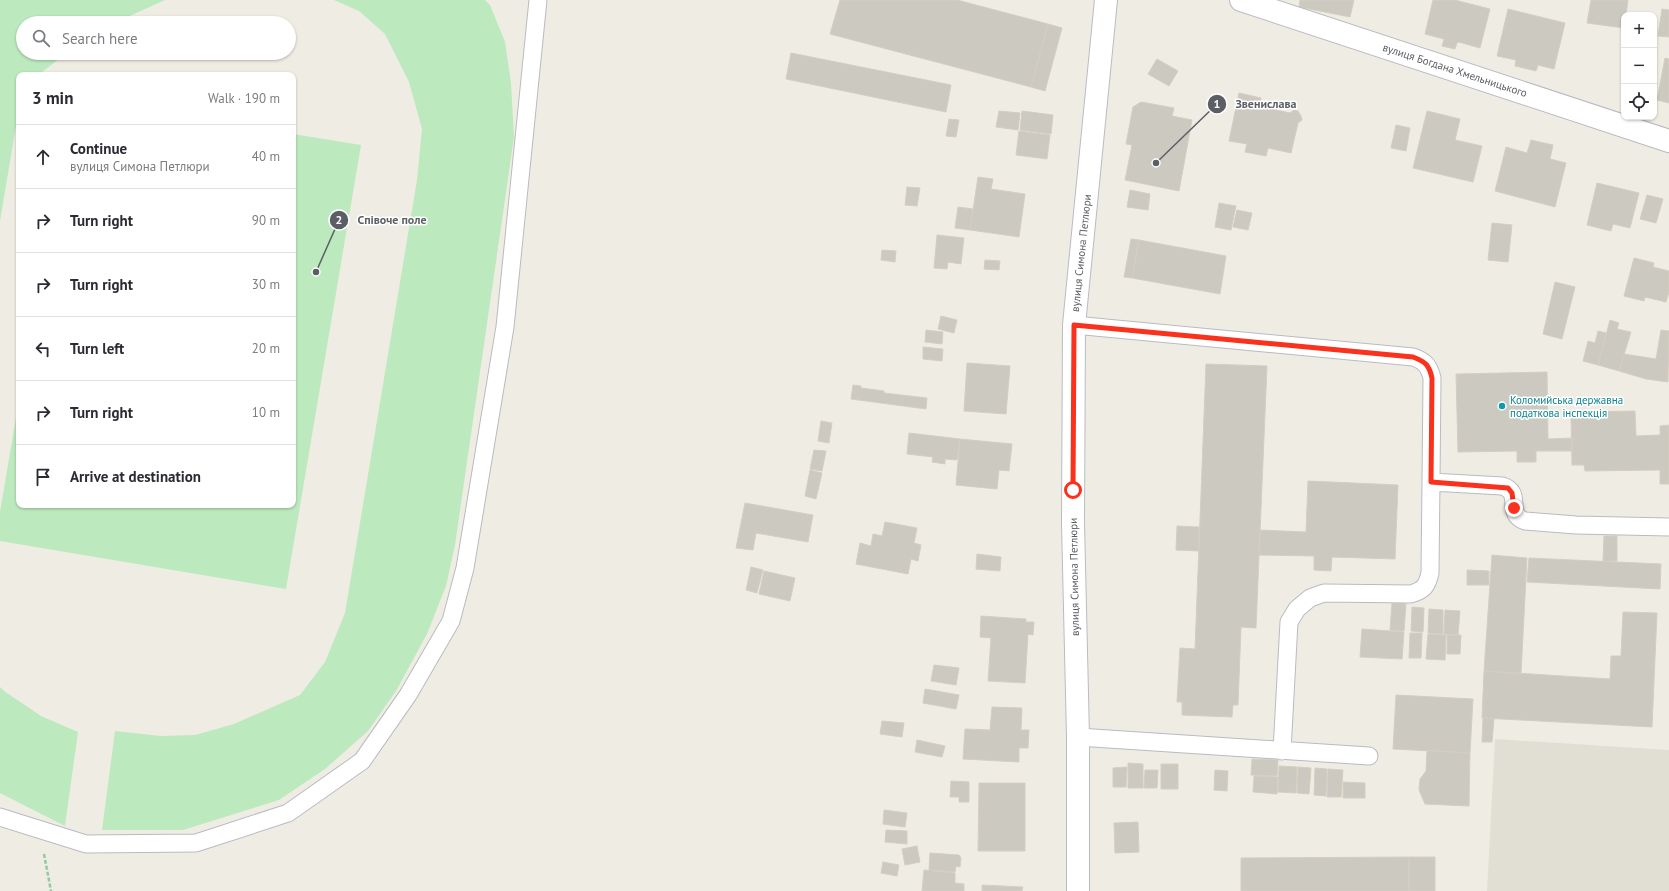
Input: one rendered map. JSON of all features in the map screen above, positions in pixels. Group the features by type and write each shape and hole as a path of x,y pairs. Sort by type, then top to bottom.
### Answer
{"street":[{"name":"вулиця Симона Петлюри","path":"1078,891 1078,737 1072,523 1074,325 1106,0"},
{"name":"вулиця Богдана Хмельницького","path":"1241,0 1669,141"}],"lane":[{"path":"0,817 86,844 196,843 288,813 362,761 408,695 451,621 465,568 505,327 538,0"},
{"path":"1074,325 1413,357 1423,361 1430,368 1432,378 1430,573 1428,583 1421,591 1411,594 1324,593 1310,598 1297,609 1289,622 1282,751"},
{"path":"1431,482 1508,488 1512,493 1515,515 1519,519 1525,521 1576,525 1669,527"},
{"path":"1078,737 1369,756"}],"path":[{"path":"39,829 51,891"}],"shaded area":[{"path":"1495,739 1669,750 1669,891 1487,891"}],"green space":[{"path":"0,0 165,0 130,16 16,16 16,60 58,60 42,72 16,72 16,126 0,221"},
{"path":"334,0 485,0 490,5 505,42 511,83 514,137 455,545 446,586 427,634 396,691 368,731 325,769 279,800 183,830 102,830 115,731 161,736 195,735 234,724 300,695 325,662 345,613 417,180 422,129 409,82 385,34 359,11"},
{"path":"296,134 361,145 286,589 0,541 0,512 16,418 16,508 296,508"},
{"path":"0,687 41,716 78,732 65,826 0,793"}],"building":[{"path":"840,0 957,0 1048,24 1031,87 830,34"},
{"path":"1300,0 1354,0 1350,17 1299,7"},
{"path":"1433,0 1455,0 1490,9 1480,48 1459,42 1457,43 1455,49 1442,46 1444,39 1425,34"},
{"path":"1591,0 1628,0 1626,12 1621,12 1621,28 1587,23"},
{"path":"1508,9 1565,23 1554,69 1538,65 1536,71 1515,66 1516,60 1497,56"},
{"path":"1662,9 1669,10 1669,37 1658,36"},
{"path":"1048,24 1062,28 1045,91 1031,87"},
{"path":"791,53 951,85 946,112 786,79"},
{"path":"1665,58 1669,59 1669,103 1657,100"},
{"path":"1157,59 1178,71 1169,86 1148,74"},
{"path":"1239,93 1261,98 1259,106 1290,113 1294,110 1298,111 1302,120 1298,123 1291,153 1268,148 1266,156 1245,152 1247,144 1229,141"},
{"path":"1141,102 1174,108 1172,116 1192,120 1179,191 1125,180 1132,145 1126,144 1133,107"},
{"path":"999,111 1020,113 1018,130 996,127"},
{"path":"1022,111 1053,115 1051,134 1020,130"},
{"path":"1427,111 1460,119 1455,140 1482,146 1473,182 1413,168"},
{"path":"949,119 959,120 956,137 946,136"},
{"path":"1396,125 1410,128 1406,151 1391,148"},
{"path":"1019,131 1050,135 1047,159 1016,155"},
{"path":"1531,140 1553,145 1550,159 1566,163 1555,207 1495,191 1506,147 1527,153"},
{"path":"978,177 993,179 991,189 1025,194 1019,237 970,230"},
{"path":"1597,183 1639,193 1630,228 1613,224 1611,231 1587,225"},
{"path":"907,187 920,188 917,206 905,205"},
{"path":"1130,190 1150,194 1148,210 1127,207"},
{"path":"1647,195 1663,199 1656,223 1640,219"},
{"path":"1219,203 1236,206 1231,230 1215,227"},
{"path":"958,207 973,209 970,230 955,228"},
{"path":"1237,210 1252,213 1248,230 1233,227"},
{"path":"1492,223 1512,225 1508,262 1488,260"},
{"path":"937,235 964,238 961,264 948,262 947,269 934,268"},
{"path":"1131,239 1139,240 1132,278 1124,277"},
{"path":"1139,240 1226,256 1220,294 1132,278"},
{"path":"882,250 896,251 895,262 881,260"},
{"path":"1634,258 1654,263 1653,267 1669,271 1669,292 1666,302 1645,297 1644,301 1624,296"},
{"path":"985,260 1000,261 999,270 984,269"},
{"path":"1555,282 1575,287 1562,339 1543,334"},
{"path":"941,316 957,320 954,333 938,329"},
{"path":"1610,320 1619,323 1617,329 1631,332 1619,371 1598,365"},
{"path":"926,330 943,332 942,344 925,342"},
{"path":"1661,330 1669,331 1668,382 1646,379 1619,371 1624,354 1656,359"},
{"path":"1598,331 1606,333 1598,365 1583,361 1588,341 1595,343"},
{"path":"923,347 943,349 942,361 923,359"},
{"path":"967,363 1010,366 1006,414 964,411"},
{"path":"1206,364 1267,366 1256,628 1241,627 1238,705 1233,705 1232,717 1182,715 1182,702 1177,702 1180,648 1195,649"},
{"name":"Коломийська державна податкова інспекція","path":"1547,372 1548,439 1572,438 1572,451 1536,451 1536,462 1517,462 1517,451 1458,452 1456,374"},
{"path":"853,385 861,386 861,388 884,391 884,393 927,398 926,409 851,399"},
{"path":"1635,411 1636,436 1660,435 1660,426 1669,425 1669,484 1660,484 1660,470 1585,471 1584,465 1572,465 1571,417 1583,417 1583,412"},
{"path":"821,421 832,423 829,443 818,441"},
{"path":"909,433 960,439 957,460 945,459 945,464 932,462 933,457 907,454"},
{"path":"960,439 1012,444 1009,471 999,470 997,489 956,485"},
{"path":"814,450 826,451 822,471 810,469"},
{"path":"810,470 822,473 816,499 805,496"},
{"path":"1308,481 1398,485 1395,559 1332,557 1331,571 1314,570 1314,556 1259,555 1260,530 1306,532"},
{"path":"745,503 813,515 808,542 756,533 753,550 736,548"},
{"path":"885,522 917,528 914,543 921,545 918,561 911,559 908,574 856,564 860,543 871,546 873,534 882,536"},
{"path":"1177,526 1199,527 1199,551 1176,550"},
{"path":"1604,536 1617,536 1617,561 1603,561"},
{"path":"977,554 1001,557 1000,571 976,569"},
{"path":"1492,555 1527,558 1521,674 1484,671"},
{"path":"1529,558 1661,564 1660,589 1527,582"},
{"path":"751,567 763,570 757,593 746,590"},
{"path":"1467,570 1489,571 1489,585 1467,585"},
{"path":"764,571 795,578 790,601 759,594"},
{"path":"1392,603 1406,604 1404,631 1390,630"},
{"path":"1412,607 1424,608 1423,632 1411,631"},
{"path":"1429,609 1443,610 1443,634 1428,633"},
{"path":"1445,610 1460,611 1458,635 1444,634"},
{"path":"1623,612 1657,613 1652,727 1482,718 1484,671 1610,679 1611,656 1621,656"},
{"path":"981,616 1026,619 1026,622 1034,622 1033,635 1028,634 1025,683 988,681 991,638 980,637"},
{"path":"1362,629 1404,632 1402,659 1360,657"},
{"path":"1410,633 1422,633 1421,658 1409,658"},
{"path":"1428,634 1446,635 1445,660 1426,659"},
{"path":"1447,635 1461,635 1460,654 1447,654"},
{"path":"934,665 959,668 956,685 931,681"},
{"path":"925,689 959,695 956,709 923,703"},
{"path":"1396,695 1473,699 1470,753 1393,749"},
{"path":"992,707 1022,708 1021,730 1029,730 1028,748 1019,748 1019,762 963,759 965,729 990,730"},
{"path":"1483,718 1494,719 1492,742 1482,742"},
{"path":"882,721 904,723 902,737 880,734"},
{"path":"917,740 945,746 942,757 915,752"},
{"path":"1427,750 1470,753 1469,806 1425,804 1419,790 1420,779 1426,771"},
{"path":"1252,759 1278,760 1277,776 1251,775"},
{"path":"1128,763 1143,764 1143,788 1128,788"},
{"path":"1161,764 1178,764 1178,789 1161,789"},
{"path":"1279,766 1297,767 1296,793 1278,792"},
{"path":"1127,767 1126,787 1113,787 1113,768"},
{"path":"1298,767 1311,768 1309,794 1297,793"},
{"path":"1315,768 1327,769 1326,796 1314,795"},
{"path":"1328,769 1343,770 1341,797 1327,797"},
{"path":"1145,770 1158,770 1157,788 1144,788"},
{"path":"1215,770 1228,771 1227,791 1214,790"},
{"path":"1254,776 1278,777 1277,794 1253,792"},
{"path":"951,781 969,782 969,802 959,802 959,797 950,797"},
{"path":"1343,782 1365,783 1365,798 1343,798"},
{"path":"979,783 1025,783 1025,851 978,851"},
{"path":"884,810 907,813 905,827 883,824"},
{"path":"1138,822 1139,852 1115,853 1114,823"},
{"path":"886,830 907,831 907,844 885,842"},
{"path":"917,846 920,862 905,865 902,849"},
{"path":"930,853 959,855 961,858 960,867 956,866 955,872 929,870"},
{"path":"1409,857 1409,891 1241,891 1241,858"},
{"path":"1409,857 1435,857 1435,891 1409,891"},
{"path":"883,862 899,865 897,876 881,873"},
{"path":"924,870 955,873 955,883 964,884 964,891 922,891"},
{"path":"982,885 1023,887 1022,891 982,891"}],"place":[{"name":"Звенислава","path":"1156,163"},
{"name":"Співоче поле","path":"316,272"},
{"name":"Коломийська державна податкова інспекція","path":"1502,406"}],"route":[{"path":"1073,490 1074,325 1413,357 1423,361 1430,368 1432,378 1431,482 1502,486 1508,488 1512,493 1514,508"}]}
